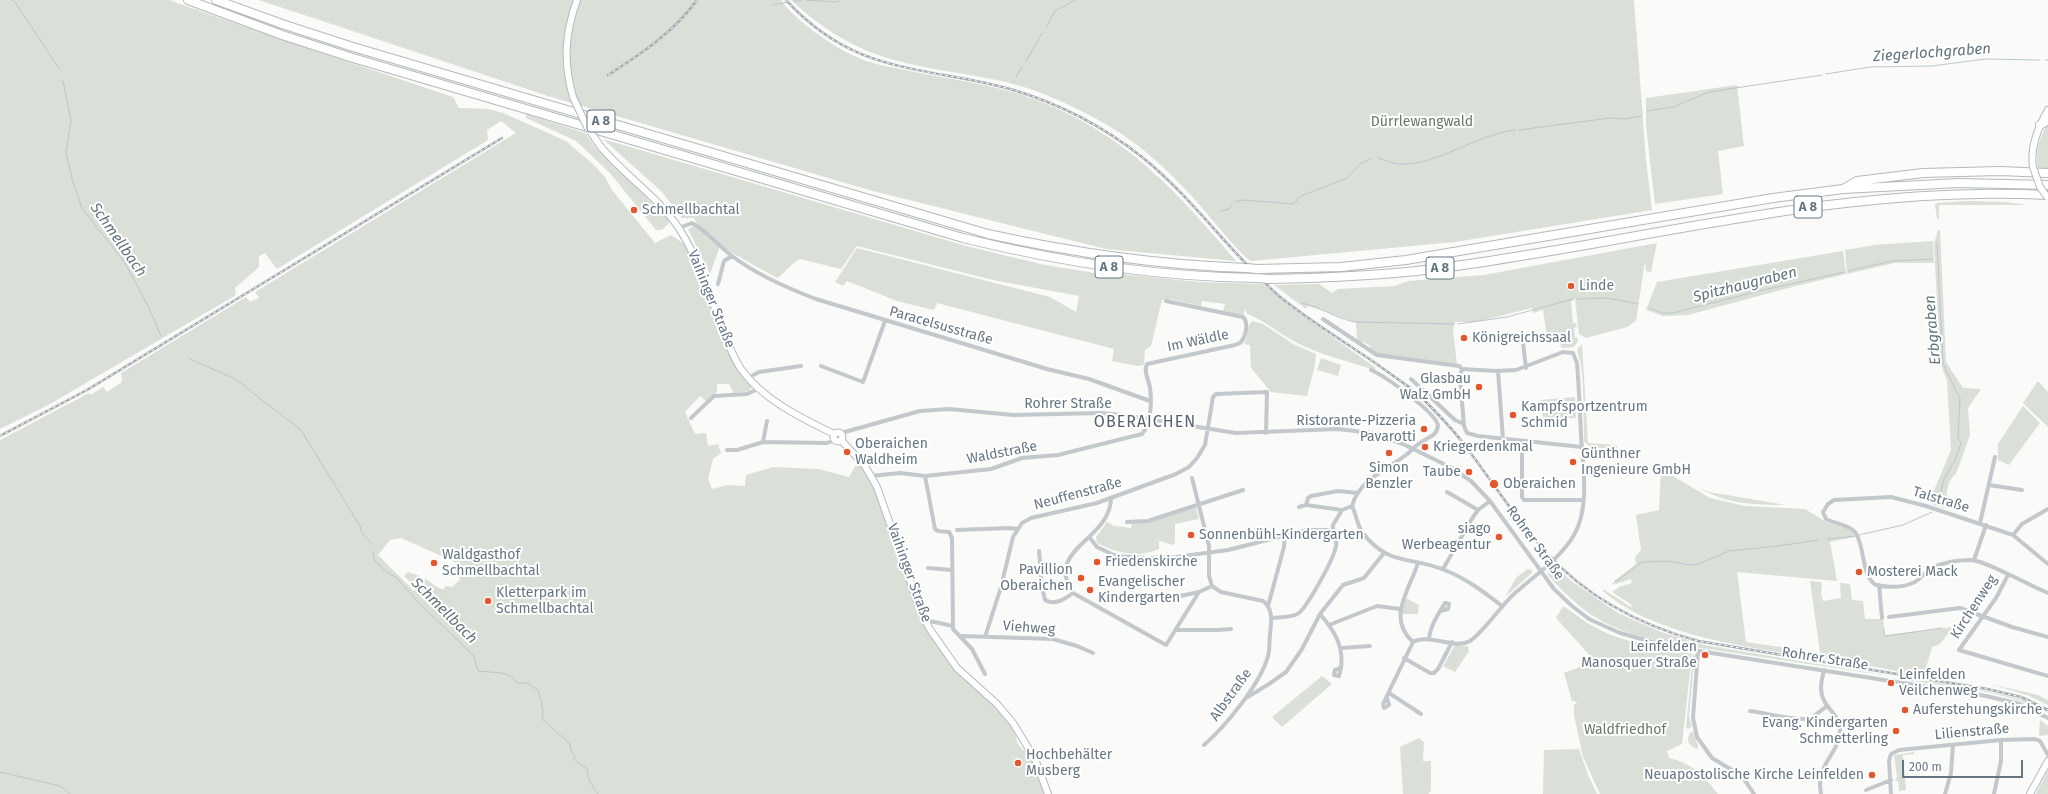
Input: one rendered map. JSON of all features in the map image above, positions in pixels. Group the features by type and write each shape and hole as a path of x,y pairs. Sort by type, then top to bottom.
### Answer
{"highway":[{"name":"A 8","path":"188,0 353,58 963,238 1037,255 1123,269 1208,277 1268,279 1343,277 1434,269 1776,212 1858,200 1955,194 2048,195"},
{"name":"A 8","path":"216,0 285,25 353,47 961,227 1044,246 1125,259 1186,265 1257,269 1340,267 1406,260 1773,198 1843,189 1959,183 2048,185"},
{"path":"2040,125 2048,120"},
{"name":"A 8","path":"1843,189 1857,181 1916,174 1994,171 2047,172"}],"main road":[{"name":"Vaihinger Straße","path":"577,0 570,22 566,46 567,69 573,97 583,120 601,147 658,200 679,228 698,264 729,348 748,378 758,389 775,401 838,437 871,476 878,488 925,620 943,651 957,668 1003,711 1023,736 1035,759 1048,794"},
{"path":"2048,110 2040,125 2033,149 2033,167 2040,187 2048,198"},
{"path":"2030,794 2048,761"}],"street":[{"name":"Paracelsusstraße","path":"679,228 692,223 696,225 732,256 764,276 799,292 885,321 1089,379 1150,401"},
{"path":"718,284 724,262 732,256"},
{"name":"Im Wäldle","path":"1150,401 1150,386 1145,371 1149,363 1235,345 1240,343 1245,336 1247,324 1243,317 1166,301"},
{"path":"1323,319 1377,355 1459,366 1462,369 1498,371 1526,368 1563,352 1574,353 1577,363 1582,447 1582,516 1573,536 1469,641 1452,642 1417,639 1413,642 1404,658 1388,695 1421,714"},
{"path":"821,366 863,382 885,321"},
{"path":"1522,334 1526,368"},
{"path":"748,378 759,372 801,366"},
{"path":"1462,369 1460,377 1464,424 1466,431 1470,435 1582,447"},
{"path":"1299,507 1306,505 1342,510 1352,506 1358,493 1369,480 1436,433 1438,422 1418,403 1383,376 1371,370"},
{"path":"1498,371 1503,439"},
{"path":"1411,378 1455,420 1464,424"},
{"path":"691,418 714,396 746,394 758,389"},
{"name":"Neuffenstraße","path":"1017,530 1031,518 1111,498 1189,467 1202,452 1209,430 1214,397 1216,394 1265,391 1268,396 1266,433"},
{"path":"1149,419 1150,401"},
{"name":"Rohrer Straße","path":"728,450 737,450 763,442 827,443 838,437 891,418 933,409 959,409 1013,415 1101,413 1236,433 1353,430 1385,437 1413,449 1461,474 1482,491 1540,571 1565,600 1598,624 1626,636 1653,643 1698,651 2010,701 2035,710 2048,718"},
{"name":"Waldstraße","path":"871,476 900,473 925,476 991,469 1022,458 1058,455 1137,436 1145,431 1149,419"},
{"path":"763,442 767,421"},
{"path":"1522,441 1522,497 1524,500 1583,500"},
{"path":"1980,523 1995,457"},
{"path":"925,476 935,529 952,534 953,626 956,633 961,636 972,649 985,674"},
{"path":"1192,478 1210,554 1209,576 1212,586 1221,592 1258,599 1268,606 1284,547 1285,534"},
{"path":"1989,485 2022,490"},
{"path":"1127,522 1148,521 1243,490"},
{"path":"1306,505 1308,498 1311,496 1338,491 1358,493"},
{"path":"1447,492 1478,510"},
{"name":"Talstraße","path":"1879,585 1874,584 1870,578 1856,535 1846,526 1828,520 1823,514 1828,504 1834,500 1892,497 1922,504 2013,535 2048,564"},
{"path":"1111,498 1106,516 1090,538 1074,550 1067,564 1066,576 1073,593 1166,645 1199,592"},
{"path":"1444,569 1478,510 1490,501"},
{"path":"1352,506 1362,531 1384,553 1395,558 1444,569 1481,590 1502,606"},
{"path":"2013,535 2022,524 2048,509"},
{"path":"1272,618 1296,615 1302,610 1322,578 1334,553 1337,542 1333,530 1342,510"},
{"path":"1974,560 1986,525"},
{"path":"957,530 1010,528 1017,530 985,637"},
{"path":"1090,538 1104,551 1123,557 1176,557 1210,554 1285,534 1307,530 1333,530"},
{"path":"1039,551 1042,587 1045,600 1050,603 1060,601 1073,593"},
{"path":"1245,698 1286,672 1302,649 1320,614 1343,585 1364,578 1384,553"},
{"path":"1882,618 1879,585 1907,585 1915,581 1930,569 1938,565 1954,561 1974,560 2048,593"},
{"path":"1413,642 1402,628 1400,609 1418,563"},
{"path":"928,568 952,570"},
{"name":"Kirchenweg","path":"2008,575 1999,594 1959,650 2048,676"},
{"path":"1134,599 1178,597 1199,592 1212,586"},
{"name":"Albstraße","path":"1204,745 1215,736 1257,680 1268,656 1272,618 1268,606"},
{"path":"1329,625 1377,606 1400,609"},
{"path":"1889,617 1958,608 2028,632 2048,637"},
{"path":"1429,639 1431,627 1440,611"},
{"path":"1320,614 1329,625 1341,648 1342,668"},
{"path":"925,620 953,626"},
{"path":"1176,630 1231,629"},
{"name":"Viehweg","path":"961,636 1052,639 1077,646 1093,653"},
{"path":"1404,658 1430,673 1434,673 1441,664 1452,642"},
{"path":"1341,648 1370,646"},
{"path":"1698,651 1692,718 1697,737 1712,758 1742,776 1754,794"},
{"path":"1821,794 1819,783 1822,769 1837,744 1840,729 1837,718 1827,706 1821,693 1824,670"},
{"path":"1750,711 1767,713 1782,718 1810,719 1827,706"},
{"name":"Lilienstraße","path":"1891,780 1889,760 1891,754 1898,750 2001,740 2035,739 2040,741 2048,755"},
{"path":"1994,794 2001,761 2001,740"},
{"path":"1945,794 1951,773 1953,745"},
{"path":"1866,790 1891,780 1891,794"}],"green space":[{"path":"0,0 169,0 453,97 459,108 488,109 503,113 566,141 594,165 605,177 612,190 655,243 671,235 686,245 740,372 752,387 749,391 734,393 729,384 717,384 717,392 706,401 700,396 685,412 695,434 706,433 708,446 718,444 721,453 713,459 708,479 712,489 728,485 745,486 746,475 773,467 818,469 849,477 857,463 874,485 925,622 936,645 1002,713 1016,731 1017,743 1023,750 1030,751 1044,794 0,794 0,440 89,393 91,395 103,387 107,392 122,382 121,373 246,297 250,302 259,298 255,292 516,133 501,121 487,130 488,140 277,269 265,253 259,256 259,267 235,288 236,295 50,404 0,429","holes":["401,538 455,562 460,580 452,587 445,586 444,589 441,589 425,579 414,591 378,555 390,540"]},
{"path":"259,0 781,0 793,14 816,33 838,48 859,58 888,67 976,83 1024,95 1071,115 1099,131 1125,149 1171,189 1236,261 1106,249 873,191 548,96"},
{"name":"Dürrlewangwald","path":"791,0 1634,0 1646,160 1652,210 1455,242 1251,261 1233,244 1180,183 1150,155 1128,138 1106,124 1060,101 1024,87 992,79 910,64 865,50 852,44 814,20"},
{"path":"1737,85 1744,146 1718,151 1723,194 1655,204 1646,126 1646,98"},
{"path":"526,114 585,133 597,149 637,186 655,207 668,218 669,223 662,230 656,230 610,173 576,141 526,118"},
{"path":"2048,124 2048,168 2038,168 2038,145"},
{"path":"603,139 966,246 1045,265 1107,275 1110,273 1199,282 1263,284 1289,306 1376,368 1374,370 1305,347 1260,320 1247,314 1245,308 1244,315 1223,311 1225,304 1202,301 1201,306 1170,299 1162,300 1151,346 1145,350 1144,365 1137,366 1112,361 1114,349 937,303 934,310 897,301 847,281 843,286 835,282 857,248 1050,297 1076,312 1079,296 993,280 857,246 841,269 800,259 793,263 777,278 720,246 710,274 688,229 697,224 694,218 682,218 662,192"},
{"path":"1968,201 2005,202 2028,205 1939,205 1939,219 1937,219 1935,204"},
{"path":"1938,230 1940,230 1946,362 1963,388 1981,389 1968,408 1970,435 1956,474 1952,477 1948,485 1944,508 1931,504 1930,500 1951,450 1947,381 1940,361 1934,244"},
{"path":"1933,241 1934,263 1895,263 1847,274 1845,250 1874,245"},
{"path":"1657,243 1651,272 1646,271 1645,261 1636,321 1627,327 1586,338 1579,334 1575,298 1571,302 1573,323 1576,323 1577,327 1574,328 1575,338 1577,337 1578,342 1573,347 1562,348 1558,340 1548,344 1543,310 1533,313 1532,308 1476,322 1455,322 1453,330 1457,365 1378,354 1370,350 1370,346 1364,342 1360,342 1357,339 1356,322 1314,307 1307,306 1306,309 1274,285 1319,284 1332,293 1338,289 1395,286 1408,281 1484,275"},
{"path":"1843,251 1846,274 1688,315 1663,316 1646,310 1657,282"},
{"path":"1252,321 1263,324 1293,344 1316,354 1315,365 1307,396 1271,392 1251,368 1250,345 1244,344 1247,338 1250,323"},
{"path":"1582,344 1588,443 1616,445 1619,451 1589,446 1584,442 1583,386 1581,364 1577,350"},
{"path":"1321,358 1341,365 1338,376 1317,370"},
{"path":"2038,381 2048,392 2048,427 2023,403"},
{"path":"1575,397 1576,418 1543,419 1541,400"},
{"path":"2023,406 2040,423 2009,465 1998,460 1998,444"},
{"path":"1661,469 1710,498 1745,506 1805,509 1828,523 1847,528 1854,534 1855,537 1830,542 1837,581 1737,572 1746,642 1820,653 1810,581 1822,582 1821,594 1823,601 1841,598 1840,583 1850,584 1852,600 1863,601 1865,619 1883,619 1885,635 1953,627 1940,644 1932,647 1926,668 1927,674 1903,672 1723,642 1656,622 1627,608 1603,591 1603,589 1631,607 1632,605 1612,592 1619,587 1632,583 1631,579 1616,584 1614,581 1636,564 1635,557 1641,550 1636,515 1659,510"},
{"path":"1698,487 1709,492 1786,505 1763,505 1730,500 1708,493"},
{"path":"1196,507 1199,519 1175,524 1175,543 1172,545 1154,539 1159,541 1159,549 1152,552 1136,554 1120,552 1097,543 1096,537 1107,522 1114,526 1131,528 1132,523 1145,522"},
{"path":"1554,564 1571,581 1618,613 1661,632 1704,645 1896,677 1694,647 1694,645 1679,643 1679,645 1639,636 1606,623 1577,604 1548,575 1548,571"},
{"path":"1527,569 1532,570 1532,573 1505,597 1516,578"},
{"path":"408,572 420,576 422,581 416,588 404,576"},
{"path":"1406,598 1419,605 1418,614 1402,614"},
{"name":"Waldfriedhof","path":"1563,606 1589,624 1626,640 1639,644 1692,654 1682,744 1667,751 1669,758 1684,763 1697,771 1708,781 1718,794 1600,794 1583,757 1574,715 1574,705 1577,703 1572,701 1564,673 1595,661 1556,618"},
{"path":"1455,645 1468,646 1469,651 1455,672 1443,666"},
{"path":"1693,654 1696,655 1696,661 1694,664 1689,716 1692,726 1688,729 1686,728"},
{"path":"1322,676 1332,684 1282,727 1272,717"},
{"path":"1900,677 1954,685 2024,700 2039,706 2048,713 2031,705 1994,694 1899,679"},
{"path":"1990,684 2038,695 2048,700 2048,705 2027,695"},
{"path":"2040,720 2048,726 2048,735 2039,736"},
{"path":"1691,732 1693,732 1698,749 1690,745 1688,737"},
{"path":"1419,738 1424,742 1423,761 1431,761 1431,791 1428,794 1403,794 1400,747"},
{"path":"1579,749 1588,775 1597,794 1543,794 1544,750"},
{"path":"1914,752 1914,754 1903,755 1906,790 1899,791 1898,781 1895,781 1897,777 1894,755"},
{"path":"2048,770 2048,794 2036,794"}],"waterway":[{"name":"Schmellbach","path":"12,0 15,2 60,70"},
{"path":"805,0 837,2 839,0"},
{"path":"1046,27 1055,11 1075,0"},
{"path":"794,1 802,1"},
{"path":"773,5 788,2"},
{"path":"1026,61 1042,33"},
{"name":"Ziegerlochgraben","path":"1826,74 1870,67 1932,66 1985,59 2040,60"},
{"path":"1016,77 1022,67"},
{"name":"Ziegerlochgraben","path":"1647,111 1673,107 1709,92 1822,75"},
{"name":"Schmellbach","path":"63,81 71,120 66,153 73,182 82,208 125,263 149,308 161,336"},
{"name":"Ziegerlochgraben","path":"1519,130 1610,118 1624,119 1641,116"},
{"name":"Ziegerlochgraben","path":"1378,158 1396,164 1412,164 1441,156 1486,137 1515,130"},
{"name":"Ziegerlochgraben","path":"1235,202 1243,200 1294,204 1299,197 1347,178 1360,164 1372,158"},
{"name":"Ziegerlochgraben","path":"1221,211 1229,209 1232,204"},
{"name":"Erbgraben","path":"1937,242 1943,364 1960,399 1958,437 1961,443 1955,460 1944,479 1938,504"},
{"name":"Spitzhaugraben","path":"1848,271 1892,261 1932,259"},
{"name":"Spitzhaugraben","path":"1649,308 1662,313 1673,313 1759,291 1845,272"},
{"name":"Spitzhaugraben","path":"1577,299 1608,298 1638,304"},
{"name":"Spitzhaugraben","path":"1458,324 1507,317 1573,299"},
{"name":"Spitzhaugraben","path":"1302,303 1354,322 1454,324"},
{"name":"Schmellbach","path":"190,359 235,379 301,430 360,526 362,533 371,543"},
{"name":"Erbgraben","path":"1859,535 1903,525 1932,512"},
{"name":"Erbgraben","path":"1827,539 1856,536"},
{"name":"Erbgraben","path":"1613,584 1642,562 1668,561 1689,565 1698,564 1729,551 1818,540"},
{"name":"Schmellbach","path":"373,552 374,560 388,573 397,578 417,601 474,656 478,671 502,673 510,676 518,683 527,683 538,690 543,708 542,719 570,744 571,751 575,756 574,759 588,770 589,780 598,794"},
{"path":"1884,629 1884,635 1886,636 1942,628"},
{"path":"0,772 60,786 70,794"}],"railway":[{"path":"608,75 656,42 688,12 697,0"},
{"path":"786,0 811,24 837,42 863,55 890,64 978,81 1010,89 1063,108 1112,135 1161,173 1244,262 1279,296 1306,317 1378,365 1420,396 1456,435 1515,514 1546,552 1578,583 1615,607 1655,627 1698,641 1987,689 2021,697 2048,710"},
{"path":"0,436 87,390 502,138"}],"place":[{"name":"Schmellbachtal","path":"634,210"},
{"name":"Linde","path":"1571,286"},
{"name":"Königreichssaal","path":"1464,338"},
{"name":"Glasbau Walz GmbH","path":"1479,387"},
{"name":"Kampfsportzentrum Schmid","path":"1513,415"},
{"name":"Ristorante-Pizzeria Pavarotti","path":"1424,429"},
{"name":"Kriegerdenkmal","path":"1425,447"},
{"name":"Oberaichen Waldheim","path":"847,452"},
{"name":"Simon Benzler","path":"1389,453"},
{"name":"Günthner Ingenieure GmbH","path":"1573,462"},
{"name":"Taube","path":"1469,472"},
{"name":"Oberaichen","path":"1494,484"},
{"name":"Sonnenbühl-Kindergarten","path":"1191,535"},
{"name":"siago Werbeagentur","path":"1499,537"},
{"name":"Friedenskirche","path":"1097,562"},
{"name":"Waldgasthof Schmellbachtal","path":"434,563"},
{"name":"Mosterei Mack","path":"1859,572"},
{"name":"Pavillion Oberaichen","path":"1081,578"},
{"name":"Evangelischer Kindergarten","path":"1090,590"},
{"name":"Kletterpark im Schmellbachtal","path":"488,601"},
{"name":"Leinfelden Manosquer Straße","path":"1705,655"},
{"name":"Leinfelden Veilchenweg","path":"1891,683"},
{"name":"Auferstehungskirche","path":"1905,710"},
{"name":"Evang. Kindergarten Schmetterling","path":"1896,731"},
{"name":"Hochbehälter Musberg","path":"1018,763"},
{"name":"Neuapostolische Kirche Leinfelden","path":"1872,775"}],"district":[{"name":"OBERAICHEN","path":"1145,423"}]}
